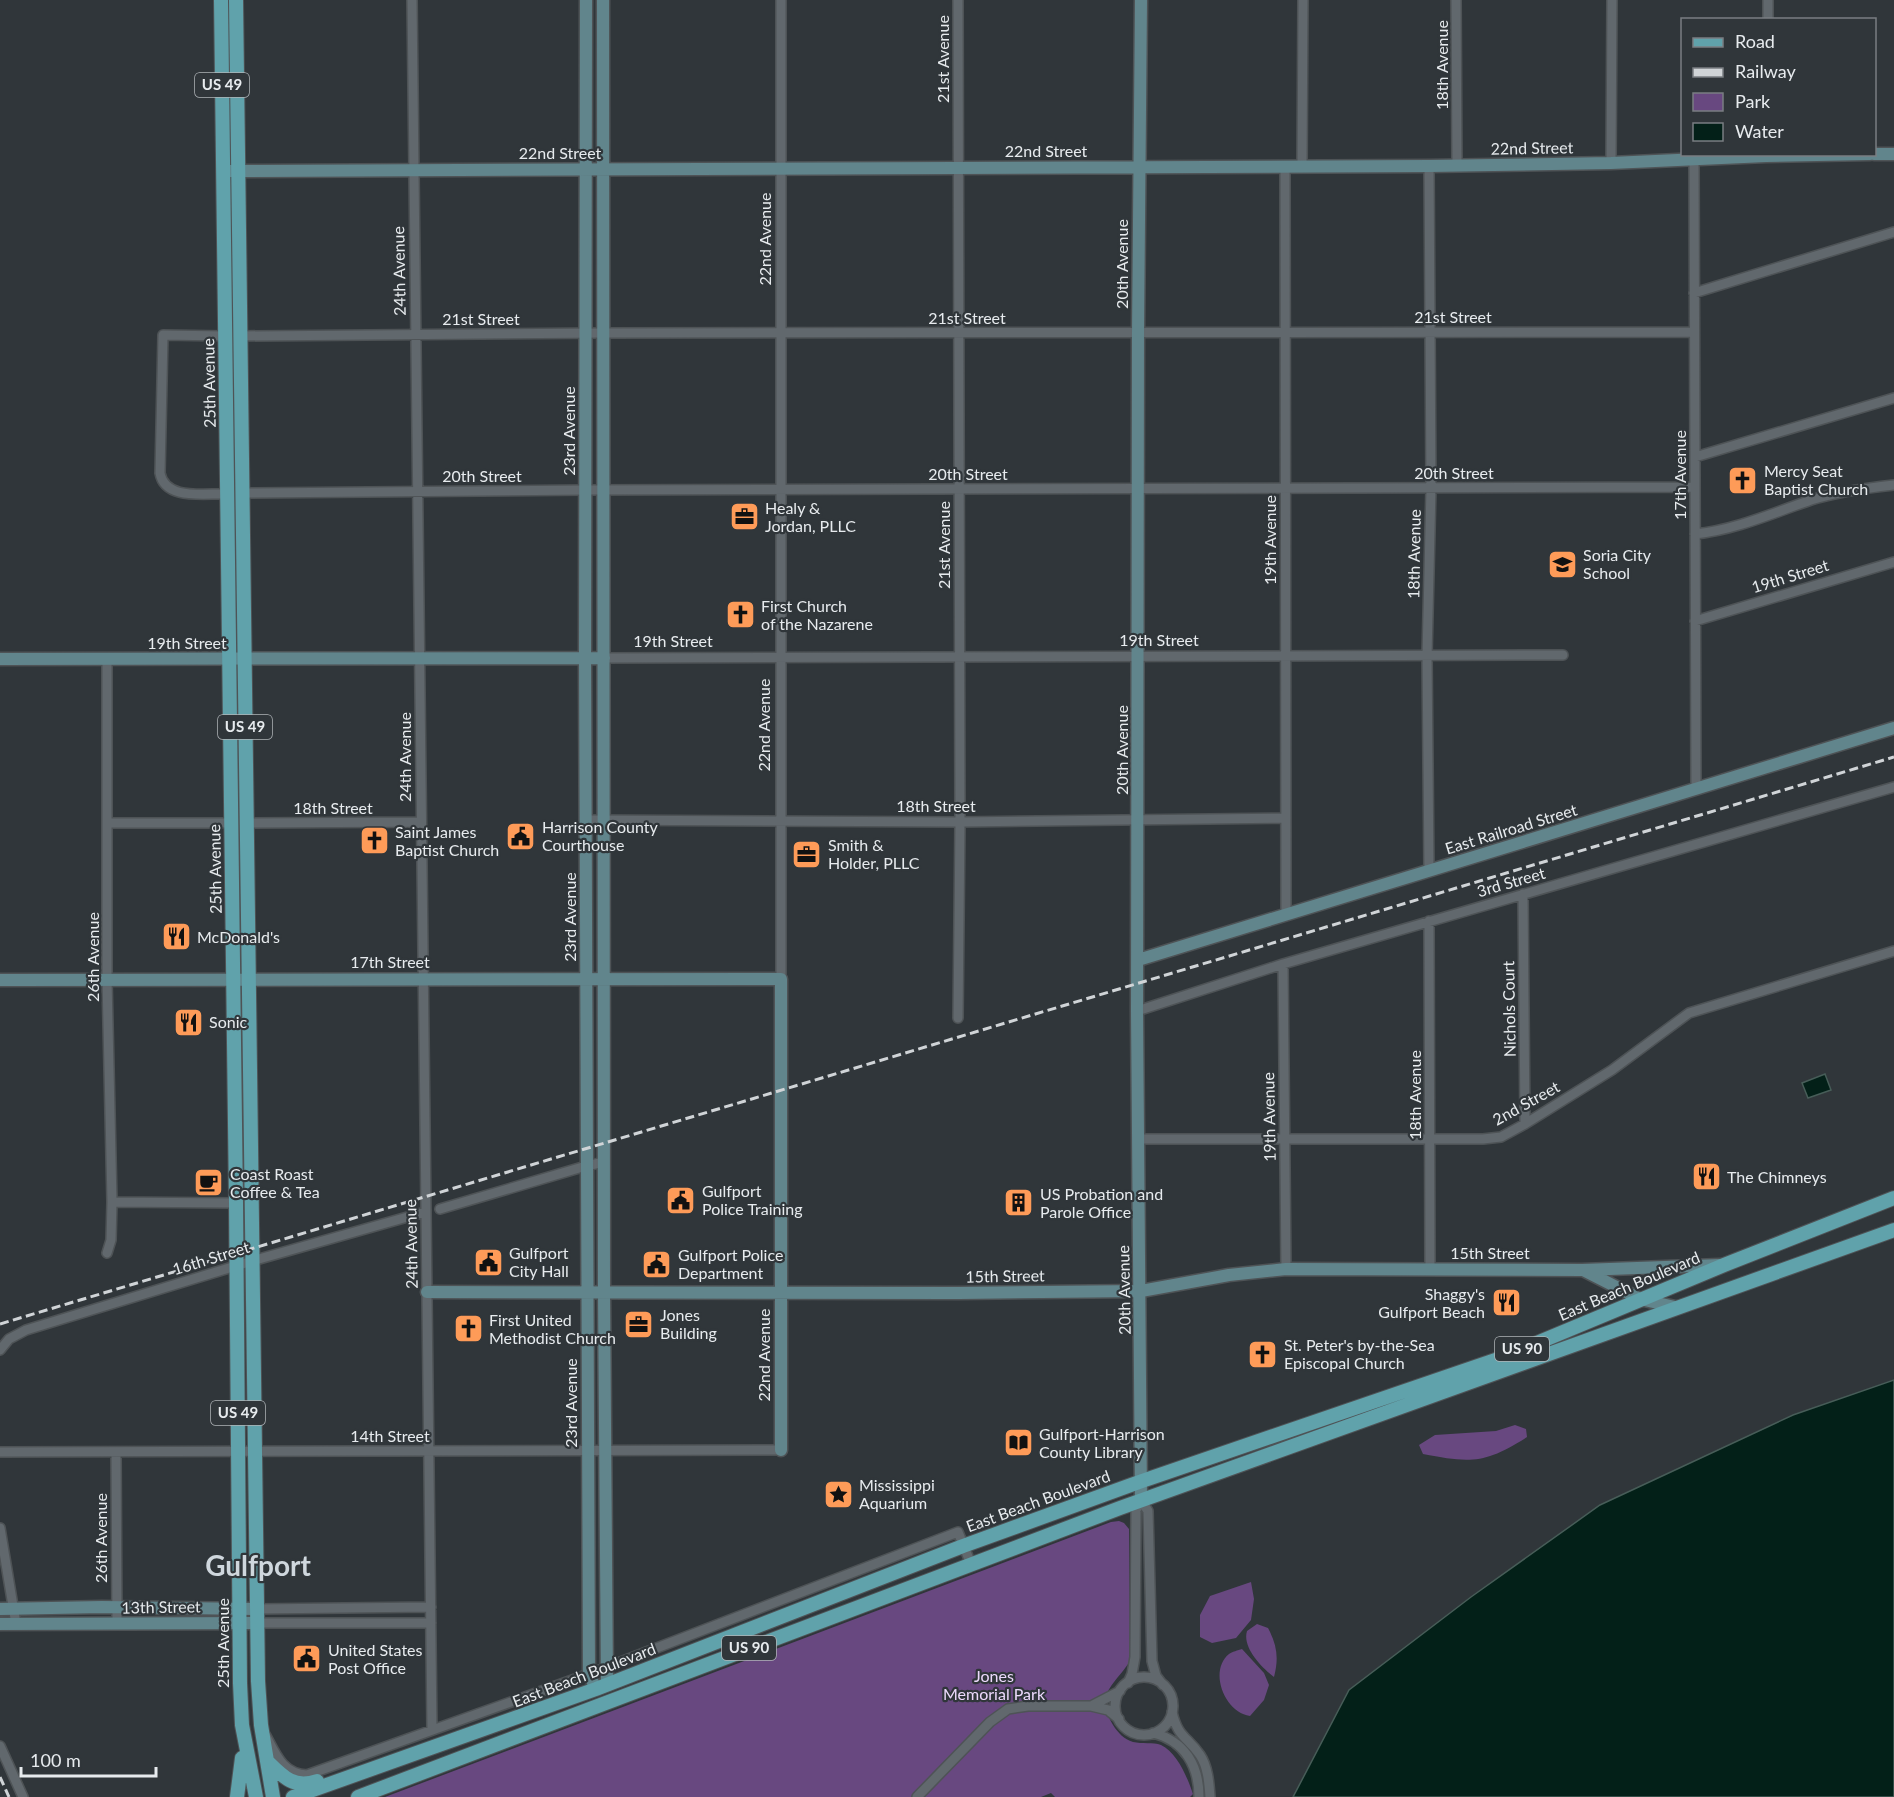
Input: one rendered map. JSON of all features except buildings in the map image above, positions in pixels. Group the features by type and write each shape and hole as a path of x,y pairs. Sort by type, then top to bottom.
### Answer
{"main road":[{"name":"25th Avenue","path":"221,0 223,171 242,493 231,823 240,1711 244,1738"},
{"name":"25th Avenue","path":"236,0 238,170 227,494 246,823 257,1623 261,1725"},
{"name":"East Beach Boulevard","path":"294,1797 602,1687 963,1546 1142,1481 1501,1358 1640,1299 1894,1198"},
{"name":"East Beach Boulevard","path":"358,1797 1141,1500 1894,1230"},
{"path":"267,1761 289,1780 304,1785 484,1723 508,1721"},
{"name":"US 49","path":"261,1725 273,1797"},
{"path":"237,1797 244,1738"},
{"name":"US 49","path":"244,1738 256,1797"}],"street":[{"name":"24th Avenue","path":"412,0 432,1731"},
{"name":"23rd Avenue","path":"586,0 586,1292 589,1674 602,1687"},
{"name":"23rd Avenue","path":"602,1687 607,1667 604,1292 603,0"},
{"name":"22nd Avenue","path":"781,0 781,1450"},
{"name":"21st Avenue","path":"958,0 960,822 958,1018"},
{"name":"20th Avenue","path":"1128,1683 1135,1657 1136,1510 1141,1500 1142,1481 1137,1011 1137,333 1142,0"},
{"path":"1302,166 1303,0"},
{"name":"18th Avenue","path":"1456,0 1457,165"},
{"path":"1611,163 1612,0"},
{"path":"1768,0 1768,18"},
{"path":"1876,154 1894,154"},
{"name":"22nd Street","path":"223,171 1429,166 1611,163 1752,156"},
{"name":"17th Avenue","path":"1694,160 1696,789"},
{"name":"18th Avenue","path":"1429,166 1431,488 1427,656 1429,871"},
{"name":"19th Avenue","path":"1285,167 1286,913"},
{"path":"1694,293 1894,232"},
{"name":"21st Street","path":"227,494 175,492 166,488 160,473 163,335 1694,332"},
{"path":"1695,457 1894,398"},
{"path":"1695,534 1725,529 1814,499 1894,485"},
{"name":"20th Street","path":"242,493 1695,487"},
{"name":"19th Street","path":"1695,621 1894,562"},
{"name":"19th Street","path":"0,659 1563,655"},
{"name":"26th Avenue","path":"107,660 107,980 112,1202 111,1240 107,1252"},
{"name":"East Railroad Street","path":"1138,960 1894,728"},
{"name":"3rd Street","path":"1137,1011 1282,964 1894,787"},
{"name":"18th Street","path":"587,820 960,822 1285,818"},
{"name":"18th Street","path":"246,823 421,822"},
{"path":"107,823 231,823"},
{"name":"Nichols Court","path":"1523,894 1525,1124"},
{"name":"18th Avenue","path":"1429,921 1430,1269"},
{"name":"2nd Street","path":"1138,1139 1483,1139 1501,1137 1612,1070 1689,1013 1894,951"},
{"name":"19th Avenue","path":"1282,964 1286,1269"},
{"name":"17th Street","path":"0,980 781,979"},
{"path":"440,1209 604,1162"},
{"path":"112,1202 236,1203"},
{"name":"16th Street","path":"0,1350 9,1339 26,1330 252,1261 425,1212"},
{"name":"15th Street","path":"427,1292 1141,1291 1229,1275 1286,1269 1582,1270 1724,1265"},
{"name":"15th Street","path":"1582,1270 1640,1299 1675,1307"},
{"path":"587,1391 605,1399"},
{"name":"14th Street","path":"0,1452 781,1450"},
{"name":"26th Avenue","path":"116,1452 117,1624"},
{"name":"20th Avenue","path":"1141,1500 1148,1511 1152,1661 1156,1677 1163,1685"},
{"path":"0,1528 16,1624"},
{"path":"261,1725 282,1765 298,1775 307,1775 589,1674 958,1532 971,1564"},
{"name":"13th Street","path":"0,1609 117,1606 240,1616 257,1623 431,1623"},
{"name":"13th Street","path":"0,1624 117,1624 240,1616 257,1609 431,1607"},
{"path":"1091,1706 1119,1691 1135,1679 1145,1677 1155,1679 1163,1685 1171,1697 1172,1712 1180,1734 1203,1761 1207,1771 1210,1797"},
{"path":"1119,1691 1115,1705 1119,1719"},
{"path":"917,1797 990,1722 1008,1708 1091,1706 1108,1710 1125,1727 1143,1735 1153,1733 1166,1725 1172,1712"},
{"path":"1153,1733 1168,1739 1190,1759 1197,1772 1199,1797"},
{"path":"0,1746 23,1797"}],"green space":[{"path":"1515,1425 1526,1429 1527,1437 1488,1457 1465,1460 1423,1454 1419,1445 1435,1435 1496,1431"},
{"name":"Jones Memorial Park","path":"1119,1521 1129,1529 1130,1661 1108,1691 1105,1705 1113,1725 1127,1739 1167,1748 1181,1766 1193,1794 1190,1797 1055,1797 1051,1793 1041,1797 385,1797 1111,1522"},
{"path":"1251,1582 1254,1599 1251,1620 1236,1638 1212,1643 1200,1637 1200,1615 1210,1596"},
{"path":"1257,1624 1268,1628 1273,1640 1277,1658 1274,1677 1258,1662 1247,1644 1247,1631"},
{"path":"1242,1649 1264,1673 1269,1685 1264,1700 1250,1716 1241,1713 1227,1700 1220,1680 1223,1661 1229,1654"}],"water":[{"path":"1825,1074 1831,1090 1808,1098 1802,1083"},
{"path":"1894,1380 1894,1797 1293,1797 1349,1690 1471,1597 1600,1505 1793,1415"}],"railway":[{"path":"0,1324 1894,757"},
{"path":"0,1777 9,1797"}],"place":[{"name":"Mercy Seat Baptist Church","path":"1743,480"},
{"name":"Healy & Jordan, PLLC","path":"744,517"},
{"name":"Soria City School","path":"1562,564"},
{"name":"First Church of the Nazarene","path":"740,615"},
{"name":"Harrison County Courthouse","path":"521,836"},
{"name":"Saint James Baptist Church","path":"374,841"},
{"name":"Smith & Holder, PLLC","path":"807,854"},
{"name":"McDonald's","path":"176,937"},
{"name":"Sonic","path":"188,1022"},
{"name":"The Chimneys","path":"1706,1177"},
{"name":"Coast Roast Coffee & Tea","path":"209,1183"},
{"name":"Gulfport Police Training","path":"681,1200"},
{"name":"US Probation and Parole Office","path":"1019,1203"},
{"name":"Gulfport City Hall","path":"488,1262"},
{"name":"Gulfport Police Department","path":"657,1264"},
{"name":"Shaggy's Gulfport Beach","path":"1506,1303"},
{"name":"Jones Building","path":"639,1324"},
{"name":"First United Methodist Church","path":"468,1329"},
{"name":"St. Peter's by-the-Sea Episcopal Church","path":"1263,1354"},
{"name":"Gulfport-Harrison County Library","path":"1018,1443"},
{"name":"Mississippi Aquarium","path":"838,1494"},
{"name":"United States Post Office","path":"307,1659"}],"district":[{"name":"Gulfport","path":"258,1566"}]}
